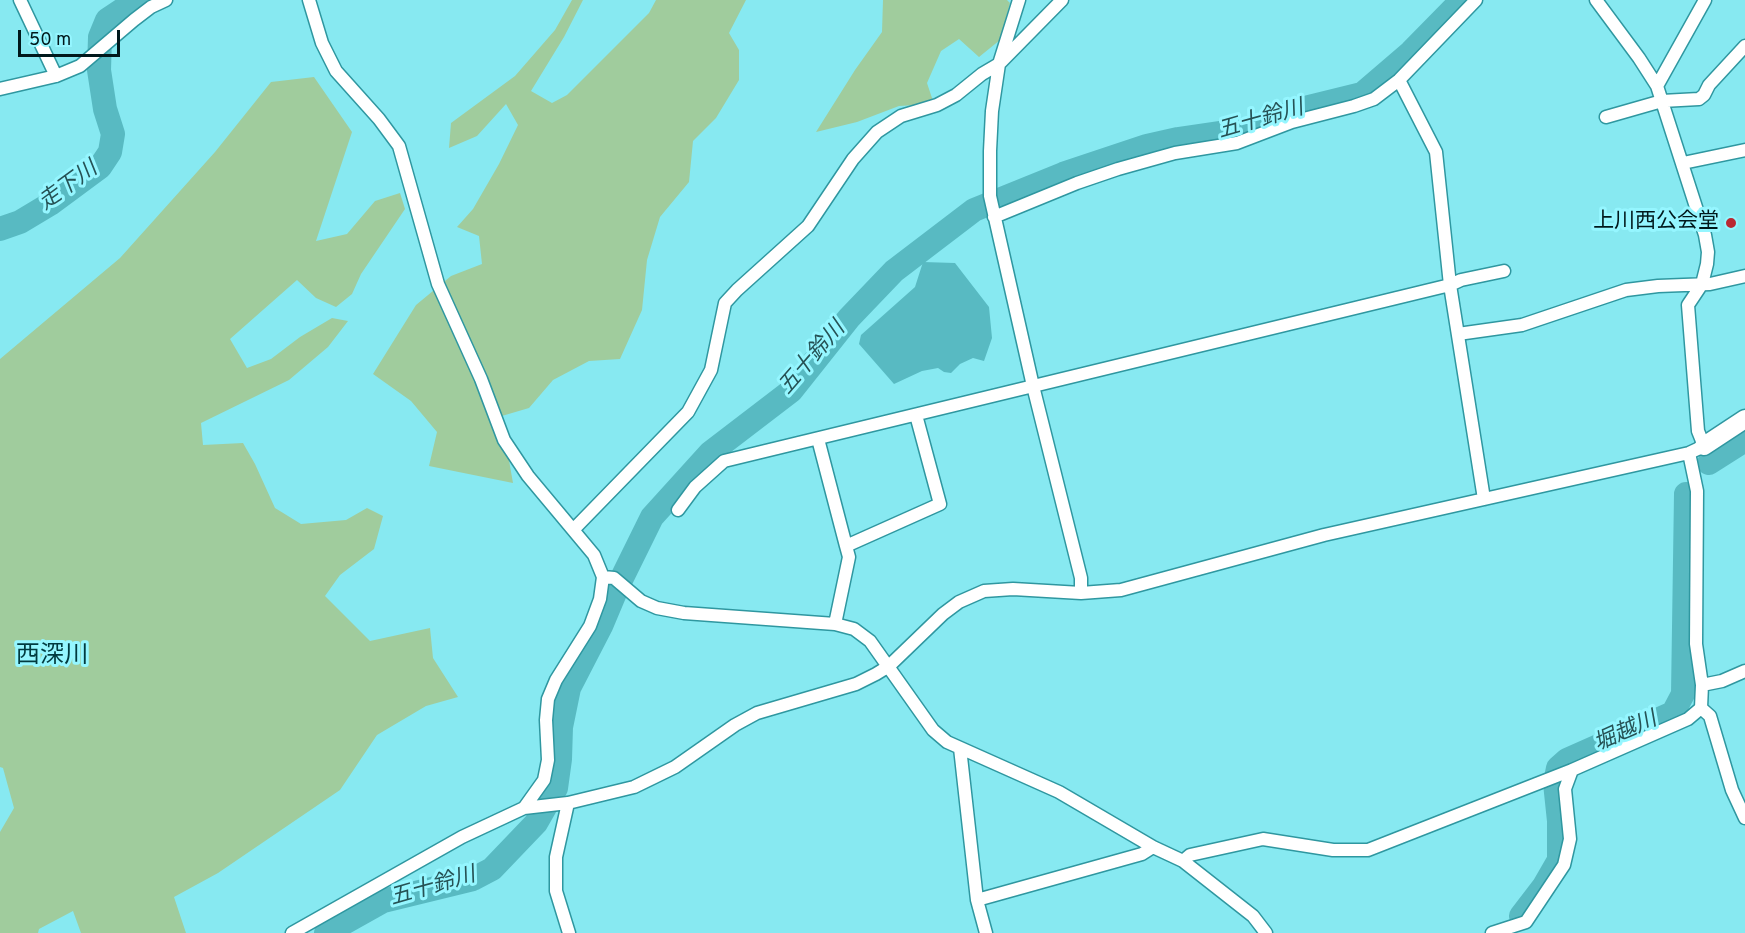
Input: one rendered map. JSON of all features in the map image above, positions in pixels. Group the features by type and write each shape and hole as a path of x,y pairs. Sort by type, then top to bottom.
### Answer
{"street":[{"path":"20,0 56,76"},
{"path":"0,90 56,76 80,66 134,20 151,7 166,0"},
{"path":"309,0 322,43 336,71 379,119 399,146 438,284 481,379 504,440 528,476 574,529 609,578 641,601 657,608 684,613 835,624 854,628 870,641 933,730 947,742 1059,792 1183,861 1253,916 1266,933"},
{"path":"1019,0 999,64 992,111 990,196 1033,386 1081,578 1081,592"},
{"path":"574,529 688,412 711,370 725,303 808,226 853,159 877,132 901,116 937,105 956,95 982,74 999,64 1062,0"},
{"path":"993,213 1118,169 1175,153 1237,143 1292,122 1374,99 1399,80 1476,0"},
{"path":"1183,861 1190,855 1263,839 1333,850 1368,850 1548,780 1688,719 1701,708 1702,685 1696,644 1696,450 1698,431 1688,305 1702,284 1708,252 1658,86 1596,0"},
{"path":"1658,86 1705,0"},
{"path":"1606,117 1662,101 1699,99 1745,46"},
{"path":"1399,80 1436,152 1450,285 1484,499"},
{"path":"1683,163 1745,150"},
{"path":"678,510 695,487 724,461 1504,271"},
{"path":"1458,334 1522,325 1626,290 1710,284 1745,276"},
{"path":"846,546 940,504 916,415"},
{"path":"292,933 462,837 529,808 563,804 634,787 675,767 735,725 757,713 856,684 889,666 943,614 959,602 984,591 1121,590 1324,535 1696,450 1745,419"},
{"path":"818,439 849,556 835,624"},
{"path":"529,808 544,780 548,760 546,738 548,699 556,680 590,627 609,578"},
{"path":"1702,685 1722,681 1745,671"},
{"path":"1701,708 1710,716 1731,790 1745,818"},
{"path":"960,748 977,900 986,933"},
{"path":"1492,933 1526,922 1564,865 1570,839 1565,789 1566,772"},
{"path":"563,804 556,857 556,891 569,933"},
{"path":"977,900 1142,854 1153,846"}],"green space":[{"path":"572,0 583,0 564,37 531,91 552,103 567,95 649,13 656,0 746,0 729,33 739,50 739,80 716,118 693,141 689,182 660,217 647,260 642,310 620,359 589,361 553,380 529,408 495,418 507,449 513,483 429,466 437,432 411,401 373,374 416,305 451,276 482,264 479,236 457,227 473,209 518,125 506,104 477,136 449,148 451,123 515,76 555,30"},
{"path":"883,0 1007,0 1010,3 1000,40 979,57 959,39 941,51 927,83 934,104 899,106 857,122 816,132 882,32"},
{"path":"314,77 352,132 316,241 347,234 375,201 400,193 405,209 361,274 352,294 336,307 316,298 297,280 230,339 247,368 271,359 300,337 332,318 348,321 328,347 289,380 201,423 203,445 243,443 275,508 301,524 346,520 367,508 383,516 374,549 340,575 325,596 370,641 430,628 433,658 458,697 426,706 377,735 340,790 218,873 174,897 186,933 81,933 73,911 39,929 38,933 0,933 0,832 14,808 3,768 0,767 0,359 120,258 215,152 271,82"}],"water":[{"path":"923,262 955,263 989,307 992,338 984,361 973,358 960,364 951,373 938,368 922,371 894,384 859,344 861,335 915,287"}],"waterway":[{"name":"走下川","path":"0,229 20,222 50,204 100,167 110,152 113,134 105,109 99,70 100,37 107,20 137,0"},
{"name":"五十鈴川","path":"326,933 383,901 473,879 492,869 536,823 556,788 561,727 569,688 652,517 710,453 791,391 849,318 894,271 974,210 1063,174 1147,146 1253,128 1297,110 1362,94 1411,52 1462,0"},
{"name":"堀越川","path":"1709,463 1745,440"},
{"name":"堀越川","path":"1521,916 1544,886 1559,860 1559,821 1555,783 1558,768 1567,760 1673,713 1683,694 1686,494"}],"place":[{"name":"上川西公会堂","path":"1731,223"}],"district":[{"name":"西深川","path":"52,657"}]}
